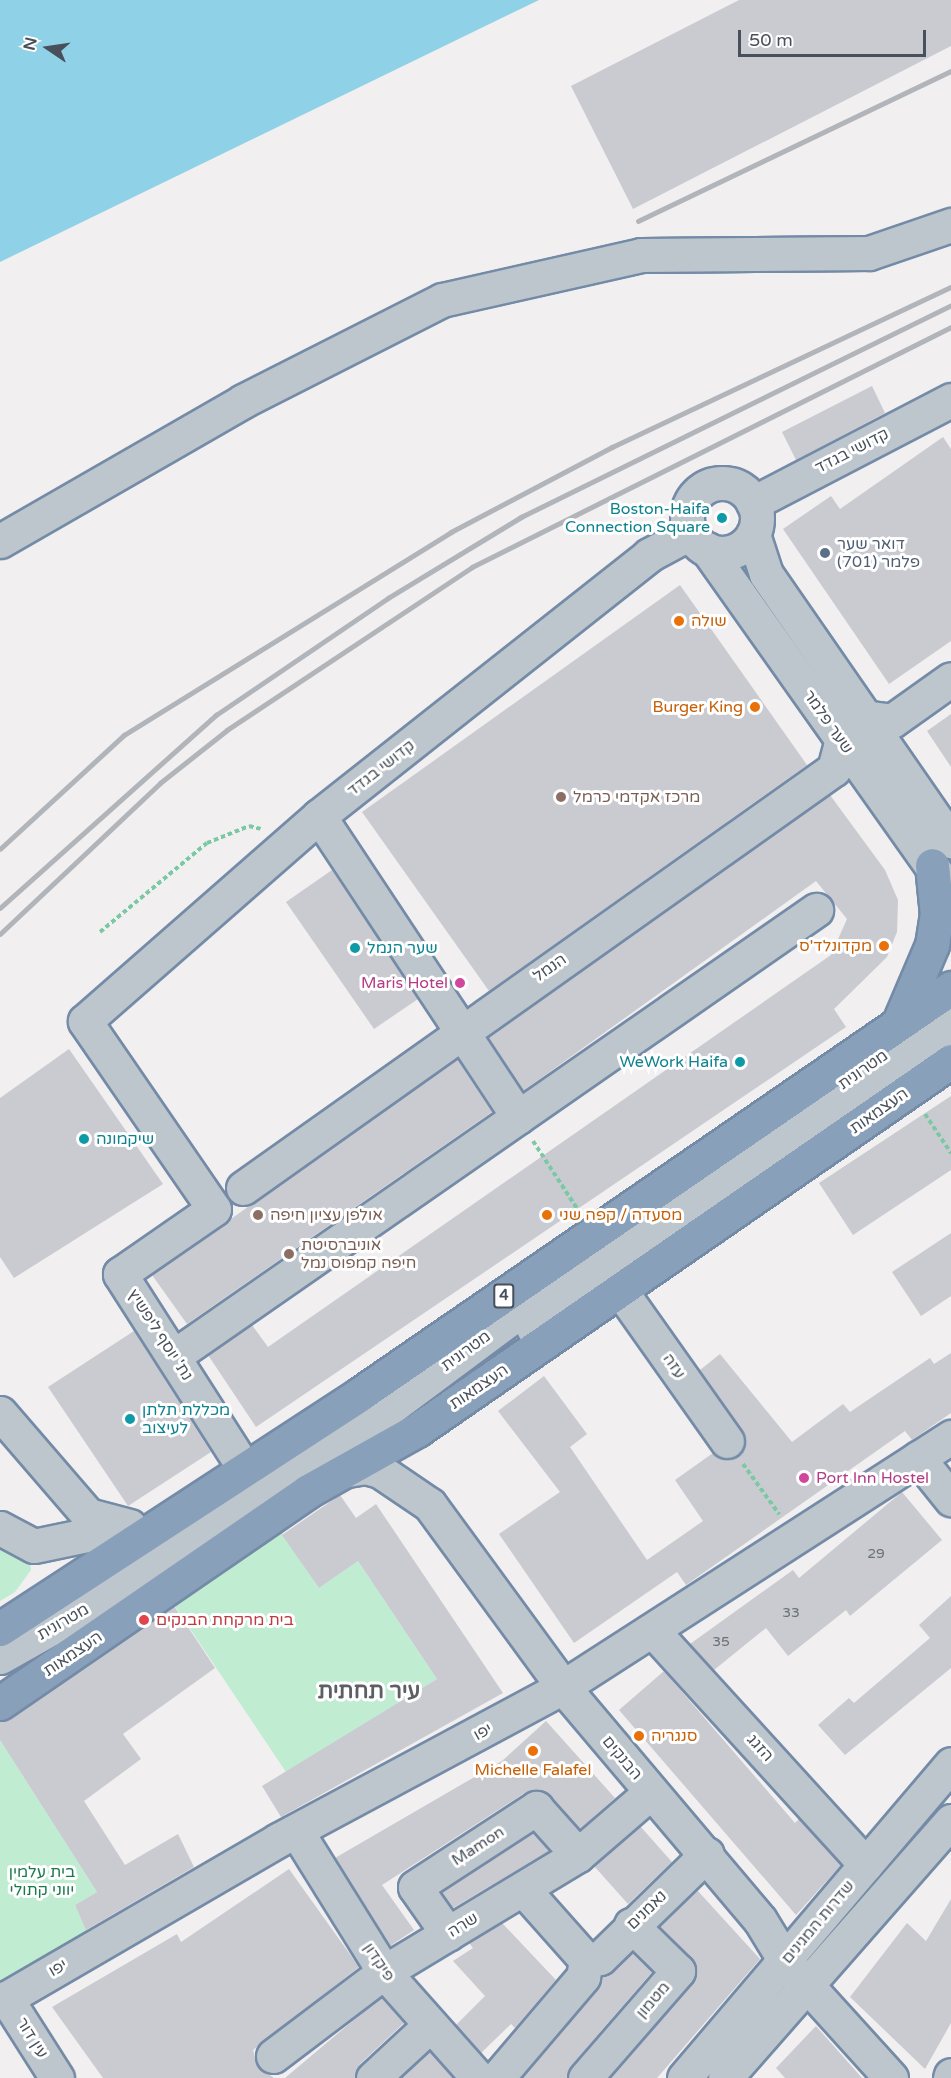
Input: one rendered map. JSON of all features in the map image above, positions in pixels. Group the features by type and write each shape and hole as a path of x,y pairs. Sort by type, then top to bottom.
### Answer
{"highway":[{"path":"897,1026 932,945 942,853"},
{"name":"4","path":"6,1622 246,1471 594,1235 951,988"},
{"name":"העצמאות","path":"0,1703 341,1471 417,1430 951,1061"}],"street":[{"path":"0,541 243,401 442,300 641,255 868,253 951,225"},
{"name":"קדושי בגדד","path":"753,518 951,400"},
{"path":"707,486 739,487 753,518 738,549 698,541 688,512 707,486"},
{"name":"שער פלמר","path":"753,518 766,574 864,717 942,853 951,894"},
{"name":"קדושי בגדד","path":"86,1021 219,907 320,816 648,555 698,541"},
{"name":"שער פלמר","path":"698,541 842,740 942,853"},
{"path":"864,717 892,721 951,679"},
{"name":"הנמל","path":"243,1188 462,1030 834,769 842,740"},
{"path":"320,816 518,1117"},
{"path":"174,1356 816,910"},
{"name":"מטרונית","path":"0,1657 94,1604 339,1446 563,1279 951,1009"},
{"name":"נת' יוסף ליפשיץ","path":"86,1021 214,1209 120,1274 246,1471"},
{"name":"מטרונית","path":"0,1673 482,1363 951,1039"},
{"name":"עזה","path":"620,1290 727,1442"},
{"path":"0,1413 88,1515 130,1526"},
{"name":"יפו","path":"3,2000 297,1832 563,1687 797,1540 951,1437"},
{"path":"918,1458 951,1500"},
{"name":"הבנקים","path":"341,1471 365,1467 380,1471 430,1505 563,1687 798,1962 891,2078"},
{"path":"2,1530 34,1546 130,1526 165,1522"},
{"name":"הזגג","path":"653,1631 866,1865"},
{"name":"שדרות המגינים","path":"725,2078 798,1962 866,1865 951,1764"},
{"name":"שרה","path":"273,2056 384,1972 578,1855 651,1792"},
{"name":"Mamon","path":"448,1934 415,1887 536,1808 578,1855"},
{"name":"שדרות המגינים","path":"684,2078 798,1962 838,1947 951,1821"},
{"name":"פיקדון","path":"297,1832 384,1972 428,2026 478,2078"},
{"name":"נאמנים","path":"586,1960 600,1958 631,1925 706,1854"},
{"path":"497,2078 584,1977 586,1960 523,1889"},
{"name":"מטמון","path":"585,2078 678,1971 631,1925"},
{"name":"עין דור","path":"3,2000 57,2078"},
{"path":"373,2078 428,2026"}],"path":[{"path":"100,932 207,843 249,826 291,842"},
{"path":"909,1090 951,1153"},
{"path":"518,1117 594,1235"},
{"path":"727,1442 797,1540"}],"green space":[{"path":"277,1525 319,1588 358,1561 437,1679 286,1772 168,1596"},
{"path":"0,1540 29,1556 31,1570 15,1592 0,1601"},
{"name":"בית עלמין יווני קתולי","path":"0,1740 97,1892 75,1905 88,1933 0,1985"}],"water":[{"path":"0,0 539,0 0,262"}],"building":[{"path":"739,0 951,0 951,46 633,209 571,86"},
{"path":"872,386 885,413 796,460 782,432"},
{"path":"943,437 951,449 951,641 889,684 783,529 831,496 840,509"},
{"name":"מרכז אקדמי כרמל","path":"680,585 807,765 489,991 362,812"},
{"path":"951,714 951,767 927,731"},
{"path":"830,795 885,870 898,900 897,932 887,957 834,1009 846,1027 256,1427 208,1355 252,1325 268,1347 831,955 847,919 816,881 523,1091 488,1038"},
{"name":"שער הנמל","path":"332,870 418,999 374,1029 286,902"},
{"path":"69,1049 163,1184 14,1278 0,1257 0,1098"},
{"path":"457,1059 492,1112 187,1324 152,1275"},
{"path":"951,1096 951,1170 853,1235 819,1183"},
{"path":"951,1233 951,1296 921,1316 892,1272"},
{"name":"מכללת תלתן לעיצוב","path":"134,1331 211,1452 128,1506 48,1387"},
{"path":"951,1353 951,1413 912,1440 905,1431 686,1585 677,1572 574,1643 499,1534 560,1492 498,1411 544,1376 587,1434 570,1447 647,1560 703,1521 675,1480 713,1453 729,1460 744,1448 742,1430 700,1370 720,1354 792,1442 843,1404 850,1412 930,1358 934,1364"},
{"path":"902,1492 942,1540 850,1616 846,1610 788,1656 766,1628 714,1670 690,1644 793,1570 799,1578"},
{"path":"340,1495 356,1518 376,1504 503,1693 281,1817 262,1786 437,1679 358,1561 319,1588 282,1535"},
{"path":"951,1596 951,1668 845,1755 818,1725 849,1698 854,1703 930,1638 919,1625"},
{"path":"174,1606 215,1668 123,1734 141,1759 84,1801 125,1865 178,1834 194,1867 86,1930 75,1905 97,1892 0,1740 0,1721"},
{"path":"664,1671 795,1823 799,1819 841,1865 796,1915 619,1710"},
{"path":"546,1721 615,1798 580,1829 543,1791 526,1792 382,1885 414,1930 390,1946 335,1858 502,1761"},
{"path":"640,1826 672,1862 628,1904 594,1866"},
{"path":"533,1833 549,1851 453,1908 441,1892"},
{"path":"289,1869 359,1967 253,2050 258,2067 274,2078 103,2078 52,2007 177,1934 181,1942"},
{"path":"697,1890 760,1959 657,2078 610,2078 696,1975 691,1958 659,1926"},
{"path":"951,1899 951,2023 925,2069 850,1997 907,1923 926,1941"},
{"path":"502,1923 556,1980 515,2028 511,2024 481,2053 456,2025 485,1996 453,1961 473,1948 469,1943"},
{"path":"632,1953 652,1972 571,2066 567,2078 522,2078 602,1977"},
{"path":"381,1997 404,2023 360,2064 355,2078 285,2078"},
{"path":"816,2026 862,2078 785,2078 776,2068"},
{"path":"429,2051 453,2078 401,2078"}],"railway":[{"path":"638,221 951,71"},
{"path":"0,849 124,735 451,532 612,447 951,287"},
{"path":"0,908 216,715 388,598 521,517 951,305"},
{"path":"0,934 160,783 227,730 472,567 951,327"}],"place":[{"name":"Boston-Haifa Connection Square","path":"722,518"},
{"name":"דואר שער פלמר (701)","path":"825,553"},
{"name":"שולה","path":"679,621"},
{"name":"Burger King","path":"755,707"},
{"name":"מרכז אקדמי כרמל","path":"561,797"},
{"name":"מקדונלד'ס","path":"884,946"},
{"name":"שער הנמל","path":"355,948"},
{"name":"Maris Hotel","path":"460,983"},
{"name":"WeWork Haifa","path":"740,1062"},
{"name":"שיקמונה","path":"84,1139"},
{"name":"אולפן עציון חיפה","path":"258,1215"},
{"name":"מסעדה / קפה שני","path":"547,1215"},
{"name":"אוניברסיטת חיפה קמפוס נמל","path":"289,1254"},
{"name":"מכללת תלתן לעיצוב","path":"130,1419"},
{"name":"Port Inn Hostel","path":"804,1478"},
{"name":"בית מרקחת הבנקים","path":"144,1620"},
{"name":"סנגריה","path":"639,1736"},
{"name":"Michelle Falafel","path":"533,1751"}],"district":[{"name":"עיר תחתית","path":"369,1692"}]}
